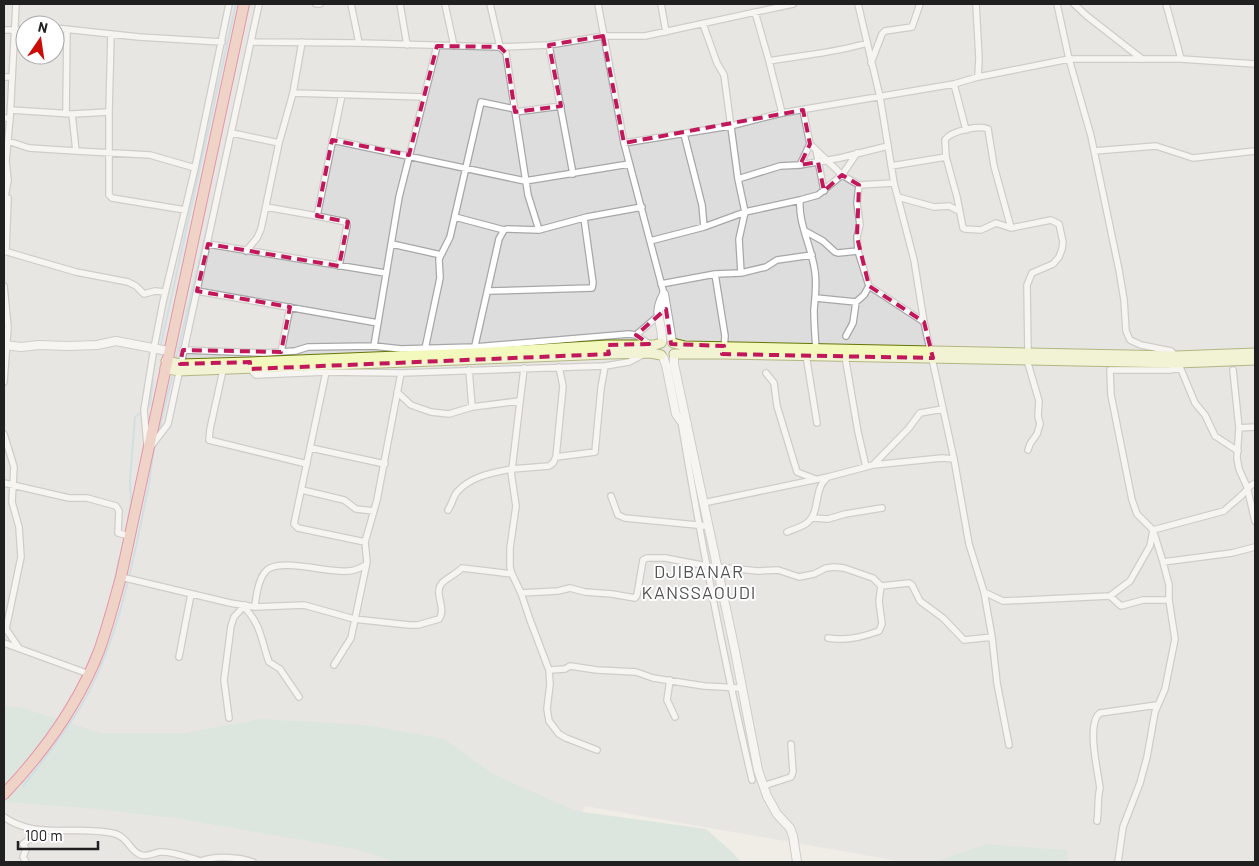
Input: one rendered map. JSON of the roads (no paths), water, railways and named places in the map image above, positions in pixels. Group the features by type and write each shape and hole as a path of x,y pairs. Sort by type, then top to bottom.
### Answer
{"highway":[{"path":"4,794 24,773 69,712 89,674 106,631 121,577 166,360 244,4"}],"main road":[{"path":"179,368 608,350 667,343 723,350 806,356 932,354"},
{"path":"667,343 676,349 674,354"},
{"path":"662,356 658,350 667,343"},
{"path":"166,360 179,368 223,370 250,365 474,350 608,350 669,357 674,354 723,350 816,349 1178,362 1255,353"},
{"path":"1027,356 1111,366 1255,360"}],"street":[{"path":"16,4 11,110 7,118 8,141 6,161 8,180 5,251 76,272 128,282 136,286 144,294 154,291 165,292"},
{"path":"148,451 144,410 154,348 165,292 195,168 229,4"},
{"path":"148,451 168,424 259,4"},
{"path":"351,4 359,42"},
{"path":"400,4 407,45"},
{"path":"445,4 454,46"},
{"path":"490,4 500,46 506,53 525,181 539,230"},
{"path":"598,4 624,143 662,284 667,343"},
{"path":"661,4 666,32"},
{"path":"251,42 359,42 437,46 549,45 603,36 645,36 793,4"},
{"path":"858,4 880,97 894,182 914,260 924,322 954,459 969,544 984,592 1008,745"},
{"path":"871,64 882,34 889,29 909,29 912,27 920,4"},
{"path":"976,4 979,58 978,77"},
{"path":"1057,4 1094,151 1119,270 1124,300 1126,331 1130,340 1141,346 1171,351 1178,362 1195,403 1205,415 1215,436 1238,451"},
{"path":"1074,4 1142,59"},
{"path":"1166,4 1181,59"},
{"path":"755,12 782,113"},
{"path":"703,24 716,62 724,76 738,179 745,212 739,239 741,273"},
{"path":"76,151 69,114 67,29 222,42"},
{"path":"4,30 14,30"},
{"path":"111,34 108,152 109,195 112,198 185,210"},
{"path":"246,251 259,234 293,93 302,42"},
{"path":"769,61 838,51 867,43"},
{"path":"549,45 573,174"},
{"path":"374,346 400,197 437,46"},
{"path":"624,143 730,126 782,113 954,84 978,77 1070,58 1181,59 1255,64"},
{"path":"4,77 12,77"},
{"path":"954,84 966,130"},
{"path":"293,93 424,98"},
{"path":"317,216 342,95"},
{"path":"425,348 440,278 439,259 450,237 481,102 515,110 561,106"},
{"path":"11,110 69,114 109,112"},
{"path":"803,110 810,144 842,175 859,186 894,182"},
{"path":"1011,228 994,166 988,129 982,127 966,130 946,137 944,140 946,157 963,228 982,230 996,223 1011,228 1051,220 1058,224 1063,242 1059,257 1053,264 1032,273 1027,284 1027,356 1039,401 1038,416 1040,424 1028,450"},
{"path":"232,133 280,143"},
{"path":"684,134 702,205 704,227"},
{"path":"332,140 525,181 630,164"},
{"path":"8,141 29,148 150,155 195,168"},
{"path":"800,165 810,144"},
{"path":"738,179 780,166 818,162 888,146"},
{"path":"1094,151 1156,146 1193,158 1255,150"},
{"path":"816,150 824,190"},
{"path":"650,241 704,227 745,212 818,195 842,175 857,153"},
{"path":"891,166 946,157"},
{"path":"4,204 8,180"},
{"path":"859,186 856,203 860,225 857,237 858,251 869,286 924,322"},
{"path":"898,197 934,207 954,208 959,211"},
{"path":"800,200 800,218 812,254 816,279 814,310 816,349"},
{"path":"266,207 346,222 347,226 339,266"},
{"path":"455,217 504,230 539,230 584,218 642,207"},
{"path":"489,291 592,288 593,283 584,218"},
{"path":"474,350 489,291 499,239 504,230"},
{"path":"805,231 824,241 835,252 858,251"},
{"path":"208,244 386,273"},
{"path":"392,244 441,255"},
{"path":"662,284 715,274 741,273 766,267 777,260 812,254"},
{"path":"715,274 725,336 723,350"},
{"path":"4,286 8,319 4,382"},
{"path":"846,336 853,323 856,302 864,295 869,286"},
{"path":"197,291 378,324"},
{"path":"664,294 658,305 658,316 662,336 667,343"},
{"path":"816,298 856,302"},
{"path":"281,352 290,308"},
{"path":"636,335 658,316"},
{"path":"183,350 263,354 295,352 308,347 374,346 401,349 474,350 615,335 636,335 649,344"},
{"path":"6,345 21,347 39,345 97,345 116,341 154,348 166,360"},
{"path":"250,365 256,375 326,372 401,373 605,366 629,362 645,354"},
{"path":"674,354 698,525 730,688 752,780"},
{"path":"662,356 666,365 676,414 684,422 703,503 758,770 763,786 777,814 790,828 797,862"},
{"path":"806,356 817,423"},
{"path":"845,356 866,467"},
{"path":"556,457 595,452 605,366"},
{"path":"1111,366 1111,395 1132,500 1136,514 1153,530 1163,562 1169,585 1169,600 1175,639 1165,689 1157,704 1140,783 1123,827 1118,862"},
{"path":"448,510 458,491 469,482 483,475 512,469 549,466 553,463 556,457 563,386 559,367"},
{"path":"524,368 512,469 516,502 510,552 512,574 521,593 549,670 548,721 559,734 597,750"},
{"path":"223,370 209,440 307,464"},
{"path":"469,370 472,407"},
{"path":"1233,370 1239,428 1239,469 1247,487 1255,520"},
{"path":"326,372 294,524 295,526 365,542"},
{"path":"334,665 351,638 366,565 365,542 385,464 401,373"},
{"path":"766,373 774,383 776,406 797,472 817,479"},
{"path":"397,392 411,406 431,412 449,414 472,407 519,401"},
{"path":"872,465 909,428 920,413 943,408"},
{"path":"1239,428 1255,427"},
{"path":"4,434 13,460 14,485 12,506 19,527 21,556 6,628 20,648"},
{"path":"310,448 385,464"},
{"path":"703,503 828,477 872,465 942,458 954,459"},
{"path":"786,532 808,523 812,518 820,486 828,477"},
{"path":"4,483 69,498 87,498 116,506 120,511 118,533 129,536"},
{"path":"1153,530 1224,511 1242,495 1247,487 1255,483"},
{"path":"302,490 344,500 356,509 374,511"},
{"path":"611,496 618,515 625,518 707,526"},
{"path":"812,518 828,519 845,514 882,508"},
{"path":"984,592 1003,601 1110,596 1130,581 1150,546 1153,530"},
{"path":"1163,562 1232,553 1255,547"},
{"path":"521,593 558,591 570,588 586,592 635,598 644,559 665,558 707,566 758,571 778,570 799,577 814,574 826,568 839,567 873,578 881,586"},
{"path":"255,607 257,592 263,574 266,570 276,566 303,566 347,571 357,570 366,565"},
{"path":"121,577 244,606 304,605 354,619 398,625 418,625 438,620 442,616 439,590 442,584 462,568 512,574"},
{"path":"881,586 906,582 912,585 920,601 942,618 964,640 992,637"},
{"path":"828,638 842,641 878,631 882,624 879,601 881,586"},
{"path":"179,657 191,594"},
{"path":"1110,596 1121,606 1143,600 1169,600"},
{"path":"244,606 252,614 262,634 269,662 280,669 299,697"},
{"path":"228,718 224,680 231,626 234,617 244,606"},
{"path":"4,643 89,674"},
{"path":"549,670 566,669 574,666 596,670 636,672 653,678 742,688"},
{"path":"670,680 667,700 675,717"},
{"path":"1097,821 1099,804 1097,796 1100,788 1093,734 1095,720 1100,714 1157,704"},
{"path":"763,786 791,777 794,772 791,744"},
{"path":"4,817 27,828 72,831 86,829 114,833 126,840 139,854 146,856 161,852 200,862 236,858 253,862"},
{"path":"23,861 26,849 24,844 31,838 27,828"}],"waterway":[{"path":"161,344 236,4"},
{"path":"254,14 256,4"},
{"path":"176,358 213,204"},
{"path":"158,434 172,377"},
{"path":"147,408 150,405 153,380"},
{"path":"126,531 131,502 130,480 135,417 143,411"},
{"path":"23,786 54,747 81,706 105,655 115,628 130,572 148,489 155,444"},
{"path":"114,583 119,560"}],"district":[{"name":"DJIBANAR KANSSAOUDI","path":"699,582"}]}
